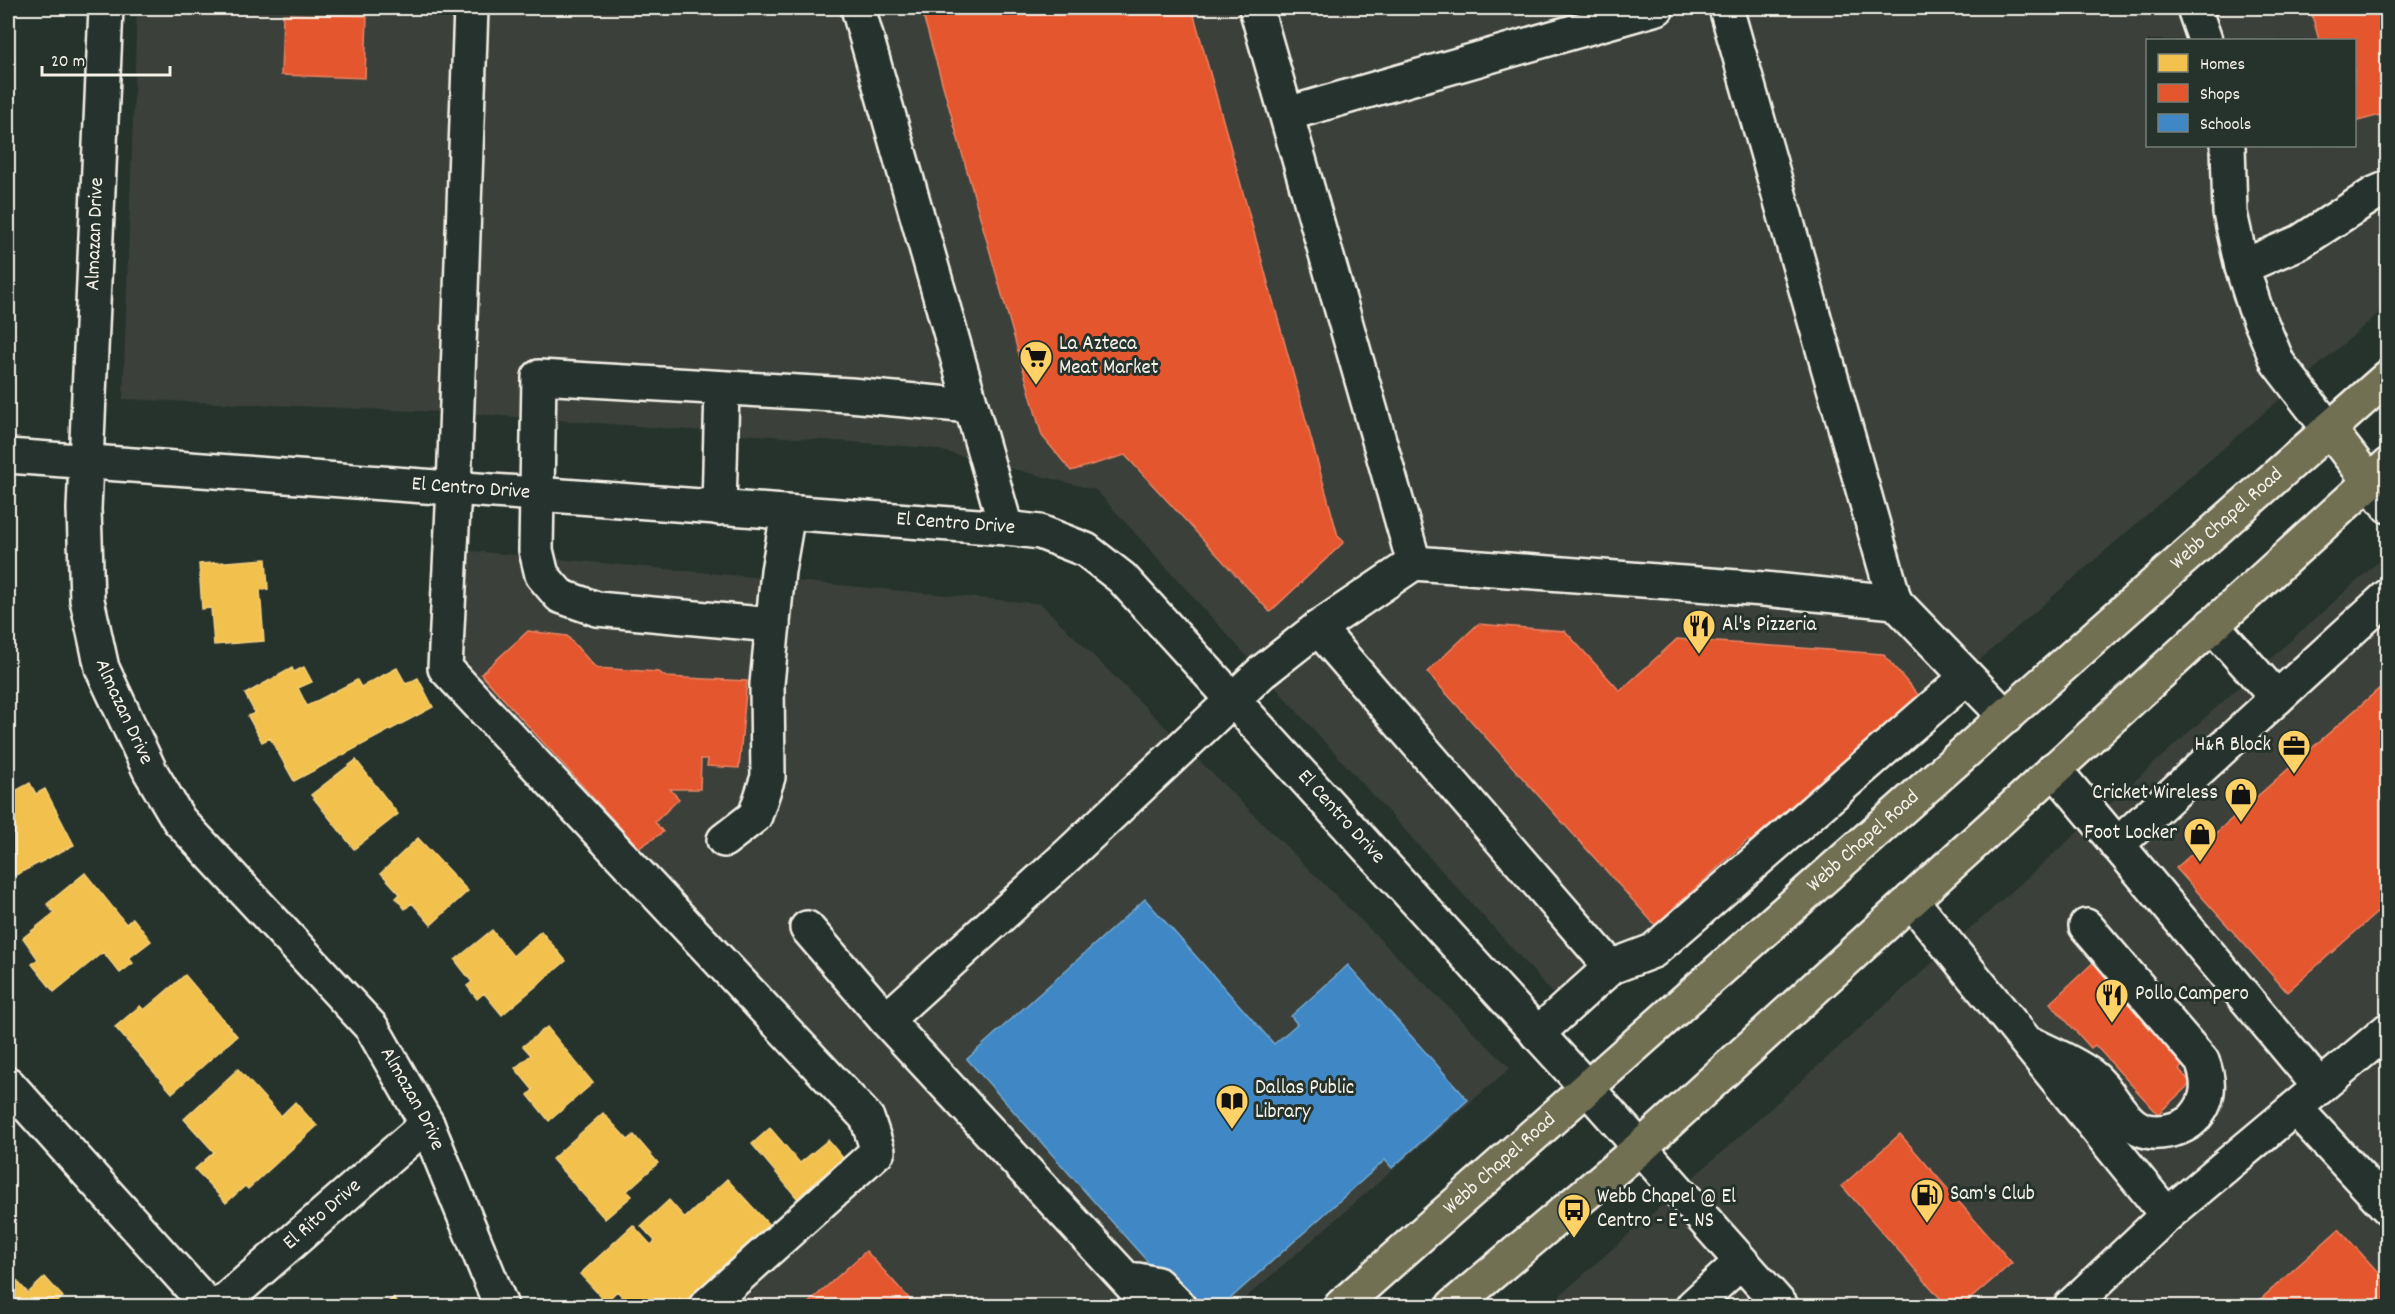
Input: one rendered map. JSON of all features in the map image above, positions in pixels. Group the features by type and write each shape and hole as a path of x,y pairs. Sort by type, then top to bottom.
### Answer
{"main road":[{"name":"Webb Chapel Road","path":"1341,1306 2388,377"},
{"path":"1453,1306 1641,1147 2212,625 2381,484 2329,429"}],"street":[{"name":"Almazan Drive","path":"106,8 84,509 87,600 102,668 150,771 179,820 372,1028 427,1124 501,1306"},
{"path":"471,8 454,488 445,668 867,1118 878,1151 706,1306"},
{"path":"858,8 1006,528"},
{"path":"1256,8 1414,563"},
{"path":"1287,114 1657,8"},
{"path":"1726,8 1895,602 2006,717"},
{"path":"2194,8 2205,39"},
{"path":"2228,147 2230,213 2242,267 2255,308 2278,363 2329,429"},
{"path":"2242,267 2300,242 2374,194 2388,188"},
{"path":"772,625 597,609 560,596 542,575 536,550 539,377 850,395 971,406"},
{"path":"718,508 722,388"},
{"name":"El Centro Drive","path":"8,456 1006,528 1040,532 1086,550 1122,578 1641,1147 1781,1306"},
{"path":"724,840 754,816 768,777 767,684 778,571 788,513"},
{"path":"886,1020 1069,854 1234,701 1262,672 1318,628 1414,563 1764,589 1895,602"},
{"path":"2117,845 2388,596"},
{"path":"2212,625 2277,698"},
{"path":"1318,628 1611,967"},
{"path":"1538,1034 1611,967 1653,951 1967,677"},
{"path":"2054,770 2320,1087"},
{"path":"1911,900 2167,1215"},
{"path":"2024,1040 2091,1075 2129,1122 2144,1130 2160,1133 2176,1130 2191,1122 2202,1109 2208,1093 2208,1076 2202,1061 2086,926"},
{"path":"807,928 886,1020 1151,1306"},
{"path":"2078,1304 2167,1215 2388,1029"},
{"path":"8,1084 208,1306"},
{"path":"2295,1108 2388,1208"},
{"name":"El Rito Drive","path":"219,1306 427,1124"},
{"path":"1693,1306 1742,1262"},
{"path":"1124,1277 1157,1284 1179,1306"}],"shaded area":[{"path":"137,8 2387,8 2387,306 1572,1014 1096,490 931,448 464,413 123,399"},
{"path":"461,550 1041,604 1510,1068 1236,1306 691,1306 882,1127 455,665"},
{"path":"2387,554 2387,1306 1548,1306 1741,1135"}],"building: Homes":[{"path":"266,559 268,589 260,590 264,641 214,645 211,608 202,609 199,564"},
{"path":"304,667 312,682 298,688 307,706 357,680 361,687 397,668 406,684 418,678 433,707 294,781 270,738 262,742 248,716 255,713 245,694 292,668 294,672"},
{"path":"356,760 398,814 354,849 311,795"},
{"path":"30,783 36,794 45,789 74,845 8,879 8,795"},
{"path":"418,838 468,891 431,925 412,903 405,909 396,898 400,894 381,873"},
{"path":"85,873 126,924 133,918 151,941 129,958 133,963 120,973 103,952 54,992 32,964 38,959 23,938 54,913 47,904"},
{"path":"492,930 513,956 541,931 566,961 502,1015 484,993 477,999 467,986 472,982 455,960"},
{"path":"185,975 237,1036 172,1093 115,1027 140,1006 144,1010"},
{"path":"547,1027 593,1083 549,1121 528,1095 533,1090 515,1068 531,1055 523,1046"},
{"path":"238,1069 281,1116 295,1102 317,1126 248,1189 245,1186 226,1203 195,1169 214,1152 184,1119"},
{"path":"603,1113 628,1140 634,1135 658,1163 627,1191 632,1196 605,1219 552,1159"},
{"path":"770,1128 800,1163 828,1140 843,1158 797,1198 752,1144"},
{"path":"727,1179 770,1226 684,1306 631,1306 617,1291 606,1302 580,1274 633,1225 651,1245 655,1241 641,1226 669,1200 685,1218"},
{"path":"8,1271 28,1293 45,1277 63,1297 53,1306 8,1306"},
{"path":"393,1298 400,1306 383,1306"}],"building: Shops":[{"path":"921,8 1192,8 1338,536 1344,542 1270,612 1125,455 1071,471 1042,436"},
{"path":"2310,8 2388,8 2388,113 2356,121 2356,39 2319,39"},
{"path":"283,14 367,16 365,78 281,75"},
{"path":"1478,624 1565,631 1620,691 1677,639 1883,654 1920,697 1755,847 1748,840 1655,925 1427,672"},
{"path":"528,631 567,636 596,668 659,672 666,677 747,681 739,768 707,766 708,759 701,759 700,789 670,789 679,799 655,822 663,832 639,848 481,674"},
{"path":"2388,681 2388,903 2287,992 2176,868"},
{"name":"Pollo Campero","path":"2097,959 2189,1060 2179,1069 2191,1083 2158,1114 2095,1045 2091,1048 2050,1003"},
{"name":"Sam's Club","path":"1900,1134 2012,1263 1962,1306 1947,1306 1842,1186"},
{"path":"2339,1229 2388,1283 2388,1306 2253,1306"},
{"path":"866,1251 916,1306 805,1306"}],"building: Schools":[{"name":"Dallas Public Library","path":"1145,899 1274,1044 1297,1024 1291,1016 1348,965 1468,1100 1392,1168 1385,1160 1222,1306 1187,1306 967,1059"}],"place":[{"name":"La Azteca Meat Market","path":"1036,386"},
{"name":"Al's Pizzeria","path":"1699,655"},
{"name":"H&R Block","path":"2294,775"},
{"name":"Cricket Wireless","path":"2241,823"},
{"name":"Foot Locker","path":"2200,863"},
{"name":"Pollo Campero","path":"2112,1024"},
{"name":"Dallas Public Library","path":"1232,1130"},
{"name":"Sam's Club","path":"1927,1224"},
{"name":"Webb Chapel @ El Centro - E - NS","path":"1574,1239"}]}
